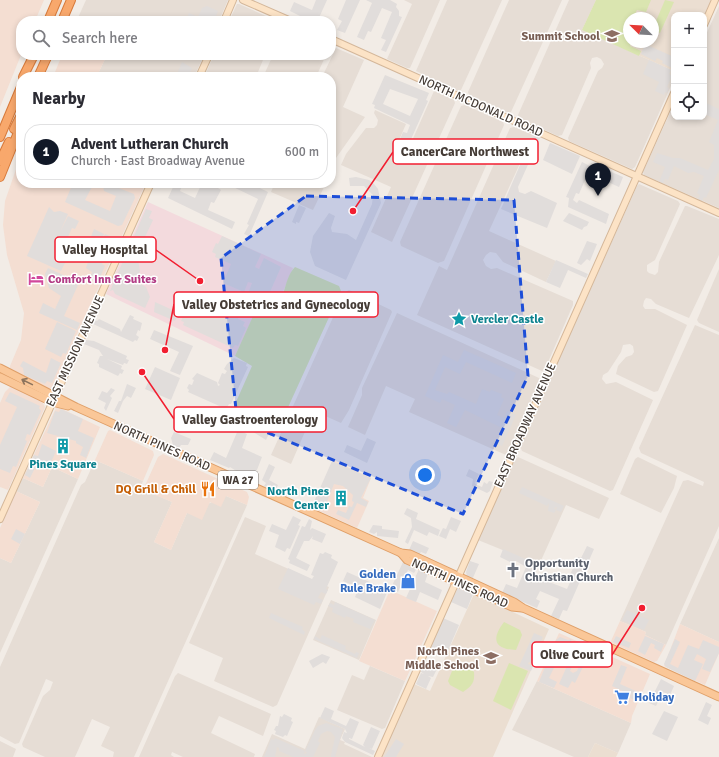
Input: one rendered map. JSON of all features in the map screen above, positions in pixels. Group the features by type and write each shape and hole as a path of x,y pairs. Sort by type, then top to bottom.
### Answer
{"highway":[{"path":"50,16 57,0"},
{"path":"64,16 71,0"},
{"path":"26,72 32,60"},
{"path":"41,72 46,60"},
{"path":"0,127 16,92"},
{"path":"0,137 16,99"},
{"path":"0,161 16,126"},
{"path":"0,177 16,137"}],"main road":[{"name":"NORTH PINES ROAD","path":"0,368 53,399"},
{"name":"NORTH PINES ROAD","path":"0,377 76,407 400,553 407,560 457,579 512,607 523,608 719,697"}],"street":[{"path":"226,16 233,0"},
{"path":"243,0 280,16"},
{"path":"707,18 715,0"},
{"name":"NORTH MCDONALD ROAD","path":"336,41 719,213"},
{"path":"201,72 207,60"},
{"name":"EAST BROADWAY AVENUE","path":"378,757 671,100"},
{"name":"EAST MISSION AVENUE","path":"0,519 149,188"}],"highlighted area":[{"path":"306,196 514,200 528,376 463,514 237,420 221,258"}],"shaded area":[{"path":"0,0 44,0 37,16 16,16 16,60 19,60 0,107"},
{"path":"86,0 228,0 221,16 79,16"},
{"path":"316,0 327,0 320,16 300,16 290,11 294,2 312,10"},
{"path":"346,0 360,0 345,33 337,30 342,21 338,19"},
{"path":"366,0 390,0 397,4 396,7 399,11 399,16 402,17 386,52 381,50 386,40 381,38 392,12 382,8 371,32 368,31 364,40 357,37 372,3"},
{"path":"404,0 440,0 410,68 387,59 412,4"},
{"path":"447,0 502,0 461,90 458,91 416,71"},
{"path":"509,0 562,0 511,112 509,113 469,95 468,92"},
{"path":"569,0 596,0 582,30 671,70 671,86 635,167 632,169 569,141 568,138 598,71 604,64 601,59 597,57 592,58 590,63 591,68 562,135 558,136 519,118 518,115"},
{"name":"Summit School","path":"596,0 711,0 706,12 671,12 671,70 582,30"},
{"path":"237,4 239,4 266,16 231,16"},
{"path":"207,6 218,11 216,16 198,16 202,8"},
{"path":"719,6 719,208 644,175 643,172 671,111 671,120 707,120 707,32"},
{"path":"189,13 196,16 188,16"},
{"path":"336,48 364,60 343,107 365,117 336,158 336,72 324,72 330,60 336,60"},
{"path":"643,48 654,48 671,56 671,68 662,63 663,61 657,58 655,61 641,54"},
{"path":"60,60 105,60 99,72 55,72"},
{"path":"105,60 202,60 196,72 99,72"},
{"path":"212,60 263,60 258,72 206,72"},
{"path":"271,60 324,60 318,72 265,72"},
{"path":"649,60 671,70 669,74 671,75 671,78 667,87 669,88 667,93 665,92 664,95 655,91 659,82 643,74"},
{"path":"182,62 192,68 190,72 178,72"},
{"path":"385,75 429,93 426,100 428,101 404,155 395,151 403,132 407,133 410,125 374,108 375,105 372,104","holes":["390,89 418,99 410,116 383,104"]},
{"path":"434,91 454,100 455,103 392,242 371,232 391,187 341,165 346,154 366,128 374,128 377,125 378,120 374,113 375,110 406,124 393,154 404,159"},
{"path":"707,103 719,109 719,170 706,198 704,197 702,201 698,199 700,195 697,193 704,176 694,172 688,173 674,166 668,180 665,179 663,183 659,182 665,167 653,162 657,153 673,158 680,158 708,170 714,159 714,145 709,142 718,120 707,115"},
{"path":"465,105 503,122 504,125 444,261 438,263 401,246 400,242 461,106"},
{"path":"514,127 533,135 489,231 556,261 546,282 503,262 496,253 490,252 483,260 486,266 491,269 497,268 573,301 573,305 545,369 542,371 417,315 439,266 447,270 510,128"},
{"path":"533,135 540,138 518,187 519,192 525,194 531,191 557,203 547,228 501,209"},
{"path":"550,143 580,156 572,174 543,160"},
{"path":"582,162 590,166 591,163 623,177 619,187 588,173 579,194 576,193 573,200 577,203 579,200 609,214 606,224 568,207 569,198 566,197"},
{"path":"16,169 16,188 144,188 53,387 47,390 10,370 10,366 21,340 24,313 7,255 3,225 5,201"},
{"path":"356,177 369,180 374,184 378,189 381,203 346,280 315,266 310,252 313,236 329,213 335,216 331,228 332,232 347,234 356,240 372,204 373,195 364,186 350,186 349,178"},
{"path":"639,184 678,201 680,204 655,260 647,265 647,271 649,273 655,275 658,272 659,262 685,206 719,219 719,255 689,318 656,304 651,299 646,298 644,301 643,306 645,309 655,309 687,325 658,391 654,392 616,374 618,366 626,357 632,355 634,352 633,346 630,344 623,345 621,352 608,372 603,375 602,379 606,384 616,382 653,400 613,490 610,491 522,451 520,446"},
{"path":"71,188 91,188 85,200 110,211 116,196 104,191 103,188 119,188 134,194 135,198 122,225 118,226 65,202"},
{"path":"173,188 181,188 180,191 195,198 200,188 218,188 221,190 214,203 211,202 208,210 235,222 232,229 168,198"},
{"path":"235,188 260,188 268,192 249,236 244,234 249,225 247,224 258,199"},
{"path":"273,188 324,188 313,210 271,192"},
{"path":"148,202 293,268 278,304 272,309 267,310 258,306 235,356 106,294"},
{"path":"299,205 306,208 299,223 296,222 296,224 292,222"},
{"path":"49,207 54,212 60,211 68,214 60,232 68,216 79,221 75,229 72,228 66,241 58,237 57,239 71,245 73,242 84,247 83,250 104,259 102,264 105,266 97,284 90,278 92,272 86,268 89,259 79,254 74,263 66,261 61,271 27,256"},
{"path":"146,209 152,211 149,218 153,220 137,254 140,271 135,281 146,287 150,297 145,308 115,294 113,290 110,291"},
{"path":"569,213 589,222 587,226 582,230 563,221"},
{"path":"94,229 104,234 95,254 86,249"},
{"path":"105,234 114,238 105,258 96,254"},
{"path":"222,236 261,254 255,267 259,269 264,258 281,267 266,301 263,300 262,303 247,296 252,283 248,282 244,292 223,283 231,264 215,257 216,254 212,252 216,243 218,244"},
{"path":"587,241 597,244 590,261 587,259 581,265 577,263"},
{"path":"556,260 588,274 586,278 568,270 560,288 546,282"},
{"path":"48,268 74,280 73,283 78,285 64,316 80,323 77,330 39,313 43,303 55,309 61,296 49,288 45,274"},
{"path":"719,269 719,332 699,323 697,320"},
{"path":"349,290 391,310 392,312 349,410 341,423 314,411 291,464 271,455 344,293"},
{"path":"155,302 179,313 175,321 154,312"},
{"path":"238,302 244,305 238,319 245,322 243,326 246,328 238,346 235,345 233,348 183,325 184,322 181,321 188,306 190,307 192,305 219,314 220,311 231,316"},
{"path":"397,313 539,378 540,381 506,455 409,412 415,399 386,386 365,435 348,427 362,395 362,388"},
{"path":"130,315 134,317 133,319 142,323 140,331 138,330 136,335 139,337 137,341 135,340 133,342 93,324 95,320 97,321 99,319 120,329 121,332"},
{"path":"57,322 76,331 66,354 63,353 61,357 45,349"},
{"path":"695,325 719,335 719,526 666,645 645,635 646,632 620,621 683,481 688,480 703,486 704,482 641,453 639,448"},
{"path":"154,330 193,346 180,375 170,371 179,352 150,339"},
{"path":"86,340 94,341 127,356 126,359 129,360 127,364 124,363 123,365 107,359 122,366 121,369 124,370 122,374 120,373 118,376 99,367 99,364 97,363 100,356 103,356 99,350 84,344"},
{"path":"464,350 516,373 512,383 466,362 460,374 445,367 435,390 447,394 449,392 476,404 482,389 490,392 491,390 502,394 501,397 504,399 497,415 504,418 507,411 516,415 502,446 496,443 502,428 465,410 456,427 447,423 455,405 442,399 440,403 425,396 443,355 458,362"},
{"path":"51,358 61,363 52,383 47,381 45,384 24,375 23,368 20,366 23,361 46,373"},
{"path":"234,358 247,363 246,366 248,367 231,404 229,404 226,409 188,392 189,390 187,388 189,384 192,385 194,380 192,379 197,373 217,382 218,386 220,385 218,383 222,373 225,374 227,371 224,369"},
{"path":"155,367 180,378 171,400 145,389"},
{"path":"127,384 136,388 131,398 127,396 123,401 118,413 114,411 119,401 121,401"},
{"path":"11,386 42,401 45,407 8,490 0,487 0,403 5,392"},
{"path":"111,388 115,390 110,396 112,398 106,411 104,408 106,403 98,399 102,391 107,393"},
{"path":"10,392 40,406 39,408 41,411 30,435 27,434 25,440 27,441 16,467 13,466 10,473 0,469 0,445 17,407 5,401"},
{"path":"56,408 60,408 100,427 78,479 52,467 43,487 23,478"},
{"path":"61,409 83,419 78,431 94,438 86,458 80,455 83,447 76,443 76,441 47,433 55,411 59,412"},
{"path":"255,426 269,434 266,440 253,432"},
{"path":"110,430 153,451 154,455 143,481 95,460 108,431"},
{"path":"238,430 247,434 242,448 262,457 255,475 249,477 230,467 229,468 210,460 214,452 226,458"},
{"path":"174,432 191,439 188,445 181,445 179,448 173,445 171,438"},
{"path":"367,438 376,442 367,463 344,452 347,445 361,451"},
{"path":"42,444 56,451 48,469 37,464 30,478 25,475 34,455 38,456"},
{"path":"163,454 247,492 249,497 247,505 226,496 221,507 210,502 202,520 187,513 171,550 154,542 172,502 143,490 158,457"},
{"path":"518,457 609,498 599,519 566,505 539,565 478,540 514,460"},
{"path":"638,457 677,476 674,488 661,513 620,494 635,459"},
{"path":"95,460 143,481 140,488 172,502 154,542 171,550 187,513 226,496 247,505 134,757 113,757 114,752 101,746 110,727 92,719 75,757 45,757 23,747 22,744 43,696 50,690 53,682 46,679 19,743 15,744 0,736 0,667 81,485 85,482"},
{"path":"333,460 371,478 363,498 369,501 357,528 313,508"},
{"path":"332,461 371,478 361,498 368,502 366,507 357,503 349,520 336,514 338,510 346,513 349,506 352,507 354,502 352,501 353,495 343,486 334,484 324,509 313,504"},
{"path":"269,464 275,467 269,480 278,485 275,491 264,486 266,483 262,480"},
{"path":"52,467 78,479 0,653 0,558 11,563 40,502 16,491 23,478 43,487"},
{"path":"469,469 479,474 475,483 477,485 482,487 484,482 487,484 489,481 493,482 490,491 487,493 472,486 473,479 466,476"},
{"path":"522,487 564,506 561,512 556,510 554,513 548,511 549,503 547,506 519,493"},
{"path":"16,491 40,502 11,563 0,558 0,528"},
{"path":"407,508 418,513 416,519 440,530 438,536 429,532 427,536 414,530 408,544 405,542 412,527 411,518 404,514"},
{"path":"293,516 301,520 298,525 300,526 290,549 287,548 285,552 275,547 279,535 269,531 272,524 286,530"},
{"path":"245,517 266,526 255,554 329,587 277,705 273,707 214,681 223,658 189,643"},
{"path":"451,517 461,521 456,532 450,529 446,539 439,536 443,528 446,529"},
{"path":"309,519 312,521 310,530 312,528 326,534 322,543 312,539 313,536 309,541 304,541 296,558 310,565 307,571 289,563 290,560 288,559 302,526 305,527"},
{"path":"373,525 382,526 382,529 399,531 398,538 377,536 377,532 374,534 369,532"},
{"path":"16,529 25,534 20,544 11,539"},
{"path":"719,538 719,642 680,624"},
{"path":"413,541 429,548 426,554 421,552 419,555 409,550"},
{"path":"587,546 594,549 567,611 563,610 559,619 551,616 559,599 540,591 536,599 540,601 537,608 502,593 506,584 517,588 526,567 516,561 514,564 500,557 503,549 539,565 534,576 567,589 572,578 569,577 578,557 581,558"},
{"path":"325,552 332,555 331,558 338,562 326,589 328,590 326,594 321,592 318,598 323,600 321,604 316,602 314,605 278,589 288,568 312,579 314,576 311,575 320,553 323,554"},
{"path":"470,561 479,564 472,580 467,577 466,572"},
{"path":"403,562 417,568 414,573 408,570 398,592 391,588"},
{"path":"419,569 428,573 425,582 442,590 438,600 420,592 416,602 406,598"},
{"path":"347,572 388,590 380,609 355,597 359,588 343,581"},
{"path":"458,588 473,594 467,609 451,602"},
{"path":"390,590 437,611 405,681 359,661"},
{"name":"North Pines Middle School","path":"474,594 549,629 493,757 382,757 414,684 430,691"},
{"path":"331,600 376,620 359,660 313,640"},
{"path":"335,602 375,620 370,629 353,622 354,619 346,616 345,618 332,612 333,608 328,606 330,603 334,605"},
{"path":"627,610 649,620 644,630 622,620"},
{"path":"271,613 303,627 302,629 305,632 304,635 269,618"},
{"path":"443,618 459,625 446,655 430,648"},
{"path":"620,621 646,632 645,635 666,645 657,661 654,662 612,643 611,641"},
{"path":"680,624 719,642 719,653 705,685 664,666"},
{"path":"534,633 543,637 531,663 529,662 528,664 533,666 531,671 519,666"},
{"path":"559,633 650,674 632,716 631,723 537,681"},
{"path":"322,635 346,646 345,649 355,654 356,652 359,653 357,658 314,639 315,636 320,639"},
{"path":"616,636 631,643 629,648 613,642"},
{"path":"645,636 664,644 661,652 654,648 655,645 651,643 645,655 638,651"},
{"path":"560,637 568,640 571,639 572,645 571,647 565,645 549,678 557,682 554,688 539,682 556,640"},
{"path":"675,639 680,642 670,664 678,668 688,645 699,649 703,640 719,647 719,653 710,672 702,669 706,659 697,654 694,660 703,664 695,681 666,667 664,664"},
{"path":"584,648 591,651 575,683 572,681 568,688 559,684 572,655 575,661 570,671 573,673 577,671 584,655 582,653"},
{"path":"322,654 330,657 326,664 323,662 313,668 309,661"},
{"path":"425,664 437,669 433,677 428,676 431,678 426,689 416,684 421,673 424,674 420,671"},
{"path":"621,665 627,667 620,684 638,692 635,700 630,698 631,695 612,686"},
{"path":"370,666 405,681 385,728 382,729 337,710 352,675 364,680"},
{"path":"178,673 271,714 263,736 219,716 211,733 255,754 254,757 183,757 172,752 171,755 174,757 139,757 175,676"},
{"path":"661,679 674,686 670,695 663,692 656,706 649,703"},
{"path":"537,681 631,723 618,753 595,743 588,757 574,757 512,730"},
{"path":"706,702 712,705 707,716 711,718 708,725 698,720"},
{"path":"325,707 334,711 331,719 346,726 350,718 359,722 352,739 349,739 365,747 363,745 371,727 380,731 372,749 369,748 375,751 373,755 345,742 342,738 344,732 347,733 345,729 320,718"},
{"path":"664,711 678,717 667,741 652,734"},
{"path":"284,714 292,718 291,721 293,722 287,736 285,735 283,737 275,734 276,731 274,730 276,726 278,726 280,716 282,717"},
{"path":"319,717 345,729 340,740 345,742 344,744 372,757 262,757 272,734 305,749"},
{"path":"326,723 343,729 335,757 331,757 331,755 335,737 331,732 327,731 321,734 318,741 320,743 313,757 293,757 279,751 279,748 277,747 275,757 264,757 271,739 274,740 275,738 305,751 318,726"},
{"path":"396,739 404,744 396,757 384,757"},
{"path":"0,741 16,749 13,757 0,757"},
{"path":"595,743 618,753 616,757 588,757"}],"green space":[{"path":"596,0 651,0 646,12 637,10 636,12 623,12 623,48 634,48 641,51 639,56 582,30"},
{"path":"665,0 674,2 660,33 659,14"},
{"path":"295,267 339,286 341,291 280,425 277,426 251,414 245,428 228,420 252,366 235,356 258,305 268,308 274,307 279,303 290,273"},
{"path":"504,622 520,630 522,635 516,650 503,648 497,642 497,633"},
{"path":"509,663 528,671 511,710 493,701"},
{"path":"454,666 468,666 474,672 472,684 463,692 450,685 448,681"}],"place":[{"name":"Summit School","path":"612,36"},
{"name":"Advent Lutheran Church","path":"598,196"},
{"name":"CancerCare Northwest","path":"353,211"},
{"name":"Comfort Inn & Suites","path":"36,279"},
{"name":"Valley Hospital","path":"200,281"},
{"name":"Vercler Castle","path":"459,319"},
{"name":"Valley Obstetrics and Gynecology","path":"165,350"},
{"name":"Valley Gastroenterology","path":"142,372"},
{"name":"Pines Square","path":"63,446"},
{"name":"DQ Grill & Chill","path":"208,489"},
{"name":"North Pines Center","path":"341,498"},
{"name":"Opportunity Christian Church","path":"513,570"},
{"name":"Golden Rule Brake","path":"408,581"},
{"name":"Olive Court","path":"642,608"},
{"name":"North Pines Middle School","path":"491,658"},
{"name":"Holiday","path":"622,697"}]}
